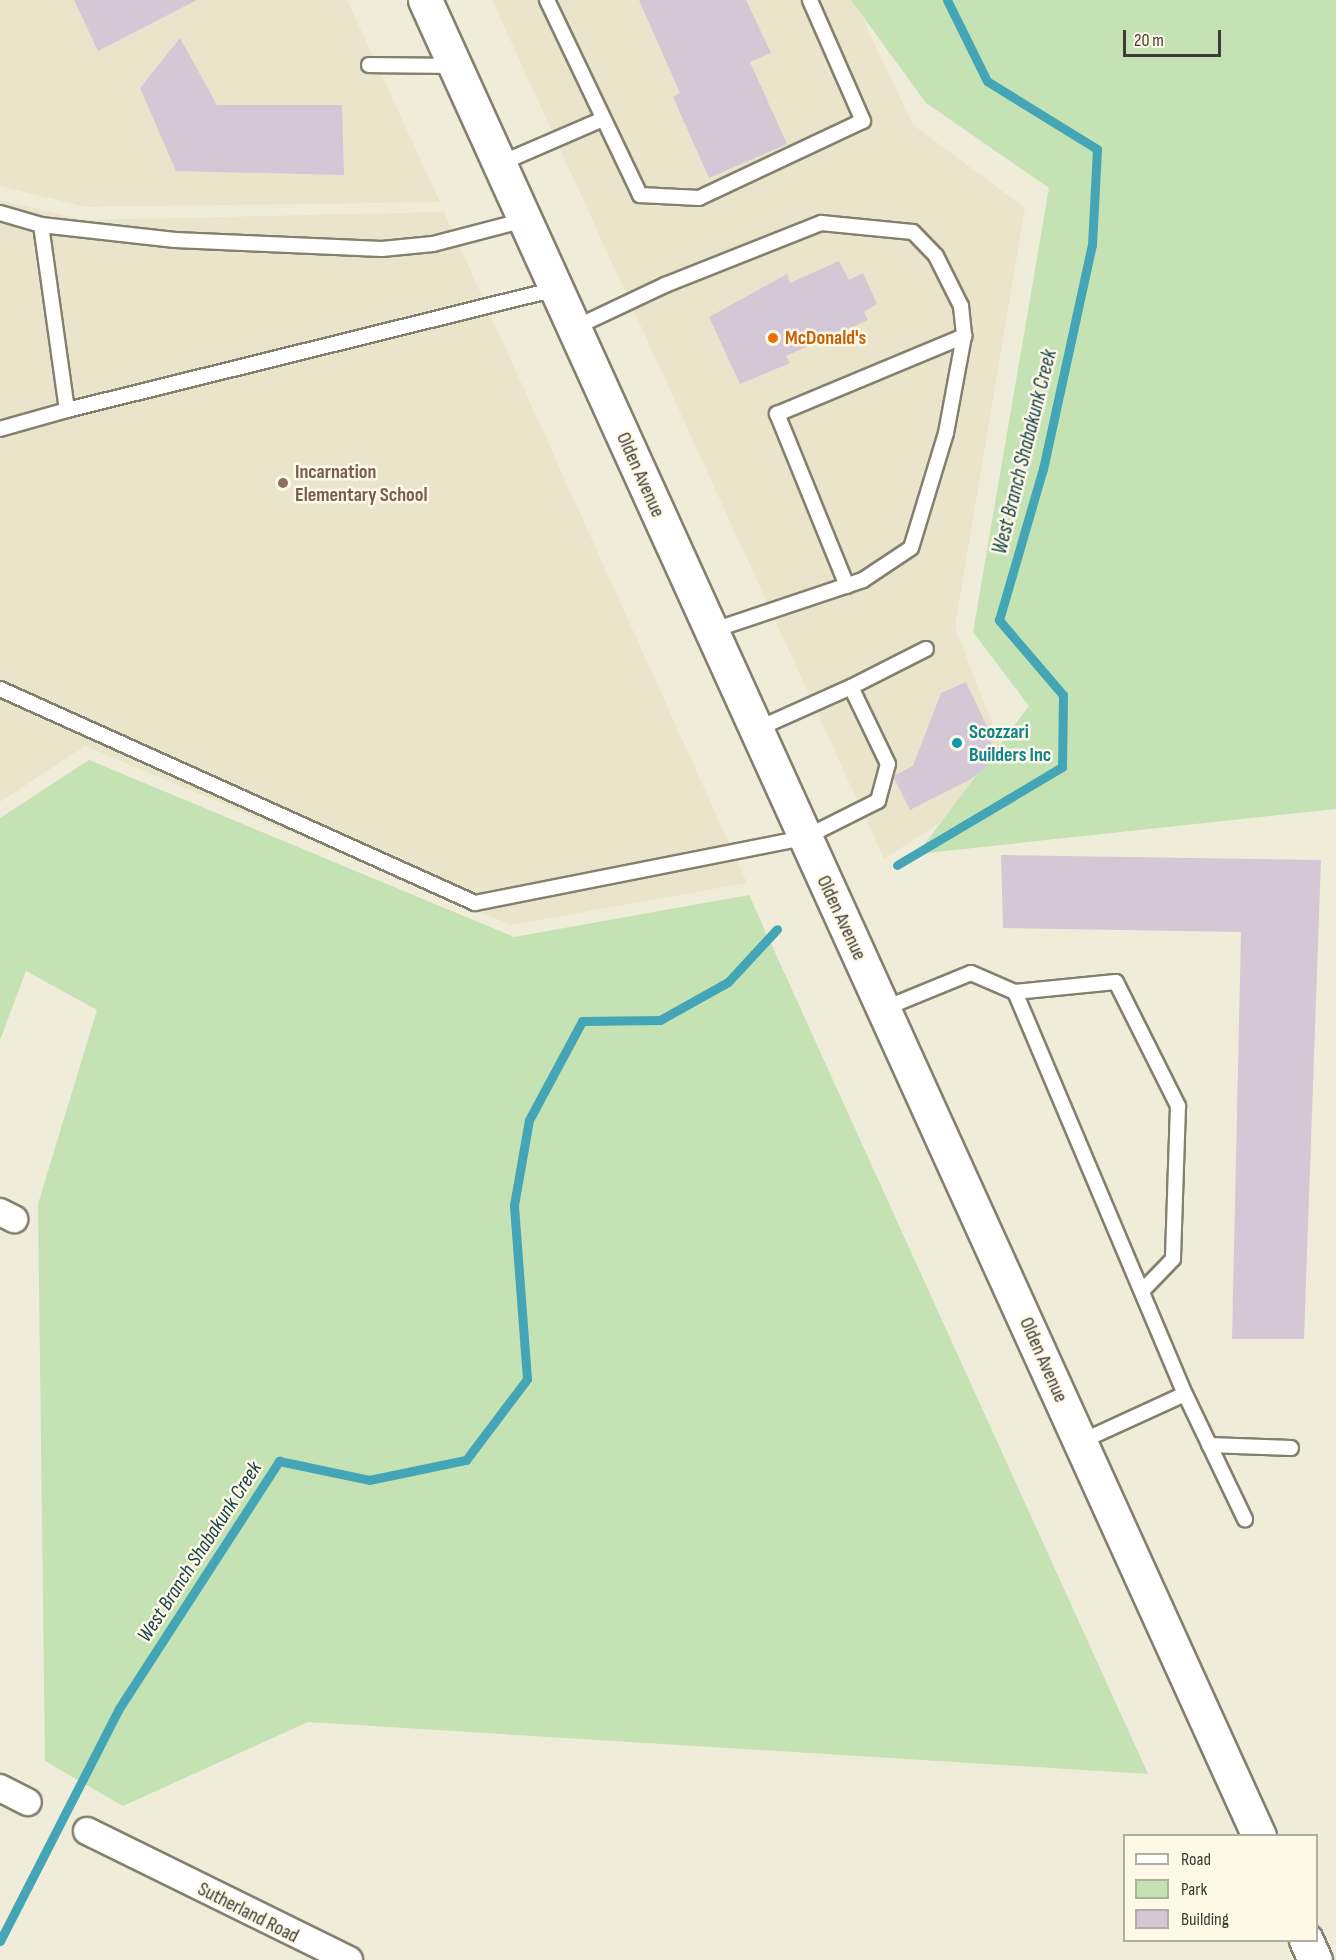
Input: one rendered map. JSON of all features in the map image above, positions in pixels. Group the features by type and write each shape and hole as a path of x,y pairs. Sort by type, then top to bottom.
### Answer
{"main road":[{"name":"Olden Avenue","path":"425,0 1258,1834"},
{"path":"1306,1942 1315,1960"}],"street":[{"path":"0,1788 28,1802"},
{"name":"Sutherland Road","path":"87,1832 349,1960"}],"lane":[{"path":"547,0 640,195 699,198 863,121 810,0"},
{"path":"369,65 455,66"},
{"path":"499,164 603,119"},
{"path":"0,213 41,225 174,240 382,249 433,244 525,220"},
{"path":"574,328 776,239 821,223 856,223 913,231 936,256 961,306 964,336 946,433 911,548 847,586 711,631"},
{"path":"41,225 67,410"},
{"path":"0,429 67,410 556,289"},
{"path":"847,586 777,414 964,336"},
{"path":"755,730 926,650"},
{"path":"0,689 476,903 804,838 878,801 888,764 851,687"},
{"path":"884,1009 971,973 1016,992 1116,982 1178,1106 1173,1259 1142,1291"},
{"path":"1016,992 1185,1394 1245,1519"},
{"path":"1080,1442 1185,1394"},
{"path":"1209,1444 1291,1449"}],"shaded area":[{"path":"0,0 347,0 440,202 86,207 0,186"},
{"path":"492,0 854,0 913,125 1025,208 955,627 1012,776 884,859"},
{"name":"Incarnation Elementary School","path":"0,200 84,220 444,212 747,883 511,925 85,746 0,802"}],"green space":[{"path":"851,0 1336,0 1336,809 917,854 1029,706 973,632 1049,188 926,103"},
{"path":"89,760 514,937 749,895 1148,1774 308,1722 123,1806 45,1761 38,1204 97,1010 26,971 0,1040 0,818"}],"building":[{"path":"74,0 197,0 98,51"},
{"path":"639,0 746,0 771,53 750,62 787,144 709,178 673,97 680,93"},
{"path":"180,38 217,105 342,105 344,175 176,171 140,88"},
{"name":"McDonald's","path":"839,261 849,280 863,273 877,304 864,312 868,320 786,356 790,363 740,384 709,317 787,274 790,283"},
{"name":"Scozzari Builders Inc","path":"966,682 992,737 988,765 971,779 910,810 893,776 913,766 941,693"},
{"path":"1001,855 1321,860 1304,1339 1232,1339 1241,932 1003,928"}],"waterway":[{"name":"West Branch Shabakunk Creek","path":"897,865 1062,767 1063,695 999,620 1043,469 1092,245 1097,149 987,81 947,0"},
{"name":"West Branch Shabakunk Creek","path":"0,1941 118,1710 279,1461 369,1480 466,1460 527,1379 514,1205 529,1120 582,1021 660,1020 728,982 777,929"}],"place":[{"name":"McDonald's","path":"773,338"},
{"name":"Incarnation Elementary School","path":"283,483"},
{"name":"Scozzari Builders Inc","path":"957,743"}]}
